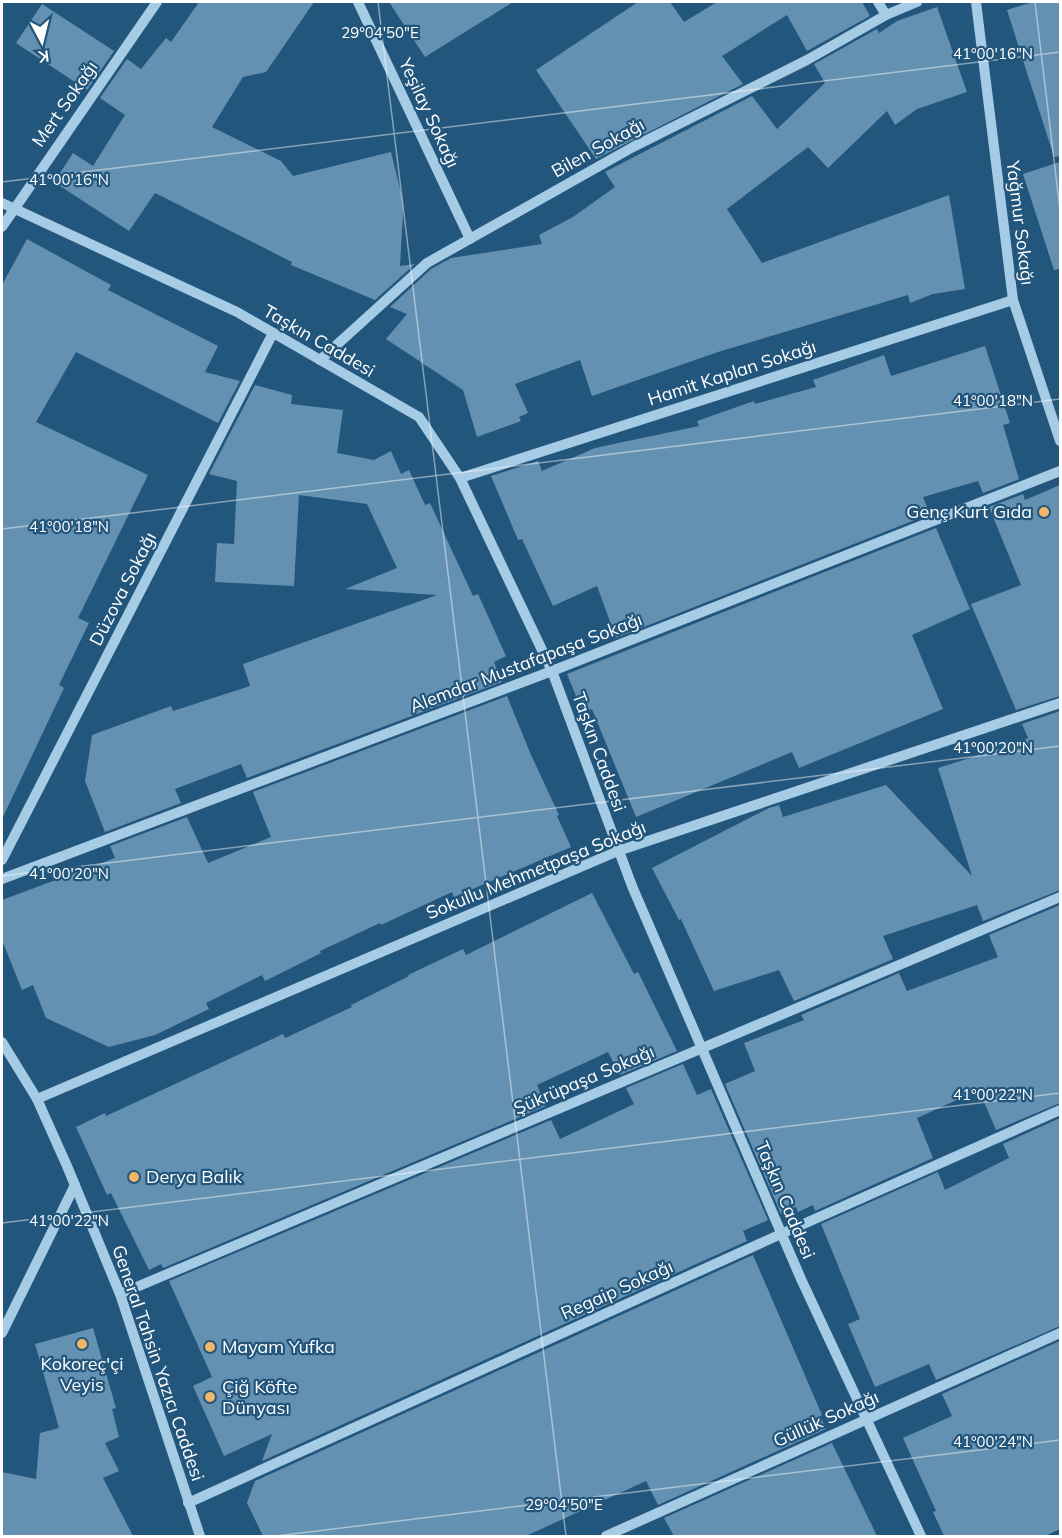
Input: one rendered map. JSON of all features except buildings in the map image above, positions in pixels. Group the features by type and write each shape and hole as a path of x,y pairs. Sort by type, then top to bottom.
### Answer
{"street":[{"name":"Mert Sokağı","path":"2,226 157,2"},
{"name":"Yeşilay Sokağı","path":"358,2 470,239"},
{"path":"878,2 886,15"},
{"name":"Bilen Sokağı","path":"320,360 427,263 633,147 807,60 886,15 917,2"},
{"name":"Yağmur Sokağı","path":"976,2 1013,300 1060,441"},
{"name":"Taşkın Caddesi","path":"2,203 237,312 419,417 460,478 552,672 618,851 702,1048 782,1234 921,1536"},
{"name":"Hamit Kaplan Sokağı","path":"460,478 1013,300"},
{"name":"Düzova Sokağı","path":"2,860 273,333"},
{"name":"Alemdar Mustafapaşa Sokağı","path":"2,879 552,672 1060,471"},
{"name":"Sokullu Mehmetpaşa Sokağı","path":"37,1100 618,851 1060,703"},
{"name":"Şükrüpaşa Sokağı","path":"120,1294 1060,897"},
{"name":"General Tahsin Yazıcı Caddesi","path":"2,1042 37,1100 120,1294 200,1536"},
{"name":"Regaip Sokağı","path":"188,1503 1060,1110"},
{"path":"2,1333 75,1185"},
{"name":"Güllük Sokağı","path":"606,1536 1060,1333"}],"place":[{"name":"Genç Kurt Gıda","path":"1044,512"},
{"name":"Derya Balık","path":"134,1177"},
{"name":"Kokoreç'çi Veyis","path":"82,1344"},
{"name":"Mayam Yufka","path":"210,1347"},
{"name":"Çiğ Köfte Dünyası","path":"210,1397"}]}
